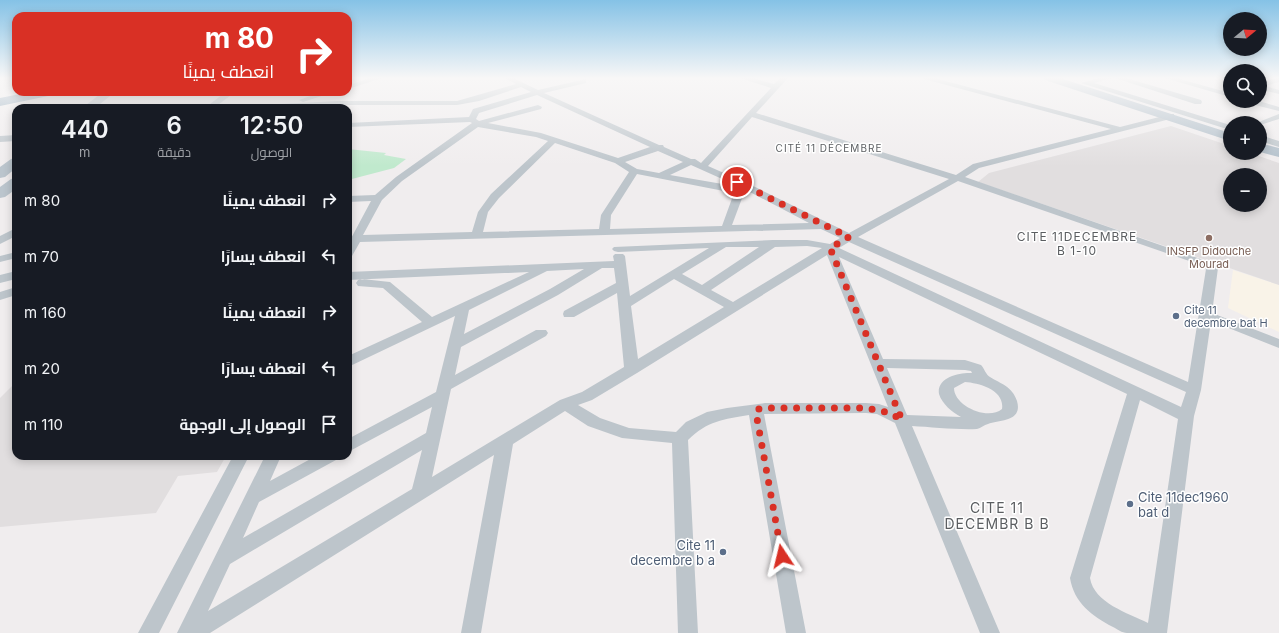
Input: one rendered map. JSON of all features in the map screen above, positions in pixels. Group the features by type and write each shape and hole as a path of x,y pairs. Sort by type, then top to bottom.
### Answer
{"main road":[{"path":"1148,108 1170,114"},
{"path":"1151,108 1223,132"},
{"path":"1267,148 1279,152"},
{"path":"0,174 12,165"}],"street":[{"path":"352,124 434,108"},
{"path":"475,122 476,111 487,108"},
{"path":"352,235 362,227 378,198 399,179 468,129 475,122 536,108"},
{"path":"572,108 703,166 744,189 823,226 1194,390"},
{"path":"703,166 756,108"},
{"path":"1038,108 1119,129"},
{"path":"190,633 565,404 587,396 632,370 830,248 958,178 976,166 1119,129 1170,114 1186,108"},
{"path":"352,110 406,113 475,122 538,135 618,162 634,171 744,189"},
{"path":"750,114 958,178 1208,265 1212,268 1194,390 1186,416 1157,633"},
{"path":"1267,120 1279,116"},
{"path":"0,139 12,138"},
{"path":"476,235 483,212 495,196 554,140"},
{"path":"1267,140 1279,144"},
{"path":"618,162 660,147"},
{"path":"660,176 692,161"},
{"path":"604,232 606,215 634,171"},
{"path":"726,228 744,189"},
{"path":"352,199 378,198"},
{"path":"352,235 476,235 823,226"},
{"path":"617,231 632,370"},
{"path":"618,249 773,243 807,243 830,248 1186,416"},
{"path":"702,290 773,243"},
{"path":"624,305 723,244"},
{"path":"830,248 990,633"},
{"path":"0,259 12,256"},
{"path":"352,276 620,264"},
{"path":"454,346 554,292 600,265"},
{"path":"352,360 547,267"},
{"path":"673,274 734,307"},
{"path":"0,279 12,276"},
{"path":"352,284 369,283 386,285 431,323"},
{"path":"569,314 622,285"},
{"path":"0,296 12,292"},
{"path":"0,300 12,300"},
{"path":"420,492 463,308"},
{"path":"1206,315 1279,344"},
{"path":"352,444 541,333"},
{"path":"878,362 965,365 976,368 984,380"},
{"path":"688,633 680,438 692,426 712,416 765,408 866,408 890,413 902,420 977,423 986,418 1003,416 1010,408 1011,403 1005,392 992,383 984,380 964,377 950,382 946,387 946,393 956,407 965,412 986,418"},
{"path":"1135,392 1083,571 1080,586 1088,598 1100,609 1147,633"},
{"path":"565,404 594,422 628,434 680,438"},
{"path":"759,409 756,413 796,633"},
{"path":"224,558 433,436"},
{"path":"471,633 505,441"},
{"path":"148,633 239,460"},
{"path":"187,633 272,460"},
{"path":"254,498 323,460"}],"shaded area":[{"name":"INSFP Didouche Mourad","path":"1171,126 1223,144 1223,160 1267,159 1279,163 1279,285 978,182 989,173"},
{"path":"1233,270 1279,285 1279,332 1228,308"},
{"path":"12,386 12,460 224,460 217,472 178,476 156,513 0,527 0,398"}],"green space":[{"path":"352,149 386,153 384,155 406,159 394,168 352,179"}],"place":[{"name":"INSFP Didouche Mourad","path":"1209,238"},
{"name":"Cite 11 decembre bat H","path":"1176,316"},
{"name":"Cite 11dec1960 bat d","path":"1130,504"},
{"name":"Cite 11 decembre b a","path":"723,552"}],"district":[{"name":"CITÉ 11 DÉCEMBRE","path":"829,148"},
{"name":"CITE 11DECEMBRE B 1-10","path":"1077,243"},
{"name":"CITE 11 DECEMBR B B","path":"997,516"}],"route":[{"path":"737,182 823,226 849,237 830,248 902,420 879,409 866,408 759,409 756,413 782,556"}]}
